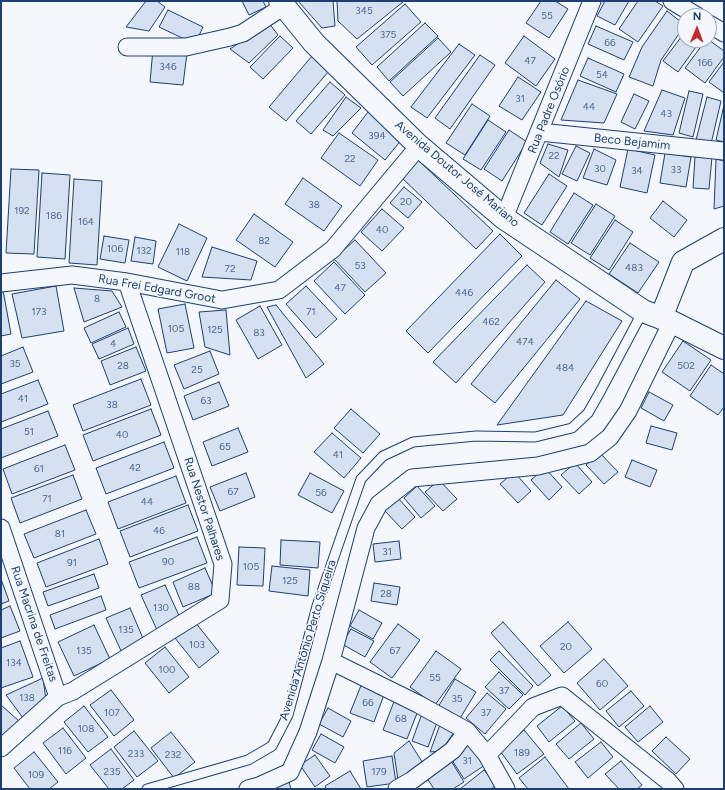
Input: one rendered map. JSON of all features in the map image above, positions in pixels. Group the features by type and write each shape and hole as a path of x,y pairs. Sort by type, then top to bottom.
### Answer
{"street":[{"name":"Rua Padre Osório","path":"504,218 592,1"},
{"path":"672,1 684,8"},
{"path":"127,47 186,47 230,37 243,33 282,4"},
{"name":"Avenida Doutor José Mariano","path":"282,4 314,43 419,146 504,218 659,317 724,348"},
{"name":"Beco Bejamim","path":"540,132 724,151"},
{"name":"Rua Frei Edgard Groot","path":"1,283 72,275 128,282 222,300 279,290 333,249 419,146"},
{"name":"Avenida Antônio Perto Siqueira","path":"248,789 259,786 290,772 308,732 331,660 366,528 379,504 412,478 538,466 590,453 610,437 628,410 659,317 683,262 724,238"},
{"name":"Rua Nestor Palhares","path":"1,748 58,697 73,691 220,600 223,564 128,282"},
{"name":"Rua Macrina de Freitas","path":"1,528 58,697"},
{"path":"331,660 418,704 466,731 487,755 506,789"},
{"path":"487,755 533,707 562,696 668,781 675,789"},
{"path":"397,789 411,781 453,750 466,731"}],"lane":[{"name":"Avenida Antônio Perto Siqueira","path":"147,789 248,760 272,746 279,736 288,715 317,606 361,479 383,456 413,442 476,436 535,437 572,428 588,413 600,392 659,317"}],"building":[{"path":"146,1 157,1 165,7 149,31 126,27"},
{"path":"242,1 263,1 266,7 249,15"},
{"path":"298,1 333,1 335,26 322,28"},
{"path":"337,1 403,2 357,39 338,21"},
{"path":"541,1 555,1 568,9 549,38 526,23"},
{"path":"605,1 629,1 615,25 597,16"},
{"path":"638,1 655,1 663,6 638,42 619,29"},
{"path":"405,4 421,22 372,65 356,47"},
{"path":"168,10 203,27 195,44 159,27"},
{"path":"667,11 677,19 677,37 661,60 653,86 629,77 642,47"},
{"path":"269,23 278,35 249,63 230,49"},
{"path":"425,23 438,36 389,81 377,67"},
{"path":"596,26 633,42 624,60 588,44"},
{"path":"280,36 293,48 263,79 250,67"},
{"path":"524,36 555,59 536,86 505,63"},
{"path":"438,38 451,52 403,96 390,82"},
{"path":"677,43 677,48 695,48 678,72 663,61"},
{"path":"459,44 475,55 427,118 411,107"},
{"path":"717,46 724,51 724,57 705,83 685,68 700,48 717,48"},
{"path":"153,49 187,53 183,85 150,82"},
{"path":"480,55 495,65 450,129 435,118"},
{"path":"312,56 329,71 286,121 269,107"},
{"path":"588,58 624,74 616,92 580,76"},
{"path":"724,62 724,93 709,82"},
{"path":"518,77 541,92 522,120 499,106"},
{"path":"578,80 617,94 604,123 561,120"},
{"path":"330,82 345,95 311,134 296,121"},
{"path":"662,90 685,98 673,135 644,131"},
{"path":"689,91 703,94 693,137 679,133"},
{"path":"634,94 649,101 635,129 621,122"},
{"path":"346,97 361,108 333,136 323,130"},
{"path":"707,97 721,101 711,144 696,140"},
{"path":"472,104 490,116 465,155 446,143"},
{"path":"724,105 724,142 716,140"},
{"path":"368,112 402,139 385,160 352,133"},
{"path":"488,120 506,132 481,170 463,159"},
{"path":"509,130 527,142 502,181 484,169"},
{"path":"339,133 378,160 360,186 321,158"},
{"path":"548,144 568,150 559,177 540,163"},
{"path":"576,146 590,153 577,181 562,174"},
{"path":"594,149 616,160 607,185 583,178"},
{"path":"628,149 655,155 647,193 620,187"},
{"path":"665,153 691,157 686,187 660,183"},
{"path":"695,157 712,157 709,189 693,188"},
{"path":"716,159 724,161 724,206 714,209"},
{"path":"418,160 493,231 476,249 401,177"},
{"path":"11,169 39,170 34,254 6,253"},
{"path":"42,173 70,175 65,259 37,257"},
{"path":"549,174 567,186 542,225 524,213"},
{"path":"303,178 342,206 324,231 285,204"},
{"path":"74,179 102,181 97,265 69,263"},
{"path":"404,187 422,202 408,218 390,203"},
{"path":"574,193 593,205 568,244 550,232"},
{"path":"663,201 687,220 674,237 650,218"},
{"path":"596,204 615,216 590,255 571,243"},
{"path":"382,209 404,228 382,251 361,232"},
{"path":"254,214 293,242 275,267 236,240"},
{"path":"615,220 633,232 609,270 590,258"},
{"path":"179,224 207,238 187,281 158,267"},
{"path":"500,234 522,256 428,353 406,331"},
{"path":"104,236 129,240 125,263 100,259"},
{"path":"135,237 156,241 153,264 131,261"},
{"path":"355,240 386,273 365,292 334,259"},
{"path":"630,243 659,262 638,293 609,274"},
{"path":"212,247 257,261 251,280 202,277"},
{"path":"334,262 365,295 345,314 314,281"},
{"path":"527,265 545,282 456,383 433,362"},
{"path":"556,280 580,299 495,403 471,384"},
{"path":"56,286 64,331 22,338 12,294"},
{"path":"306,286 337,319 316,338 286,304"},
{"path":"74,288 112,291 122,307 84,322"},
{"path":"1,290 3,290 11,334 1,336"},
{"path":"586,301 622,321 563,415 497,425"},
{"path":"185,304 194,348 167,353 158,309"},
{"path":"276,305 324,364 306,378 267,307"},
{"path":"260,306 282,345 258,359 236,320"},
{"path":"226,310 230,355 205,347 199,312"},
{"path":"119,312 126,327 91,343 84,328"},
{"path":"128,328 134,344 99,359 92,344"},
{"path":"683,341 711,360 690,391 662,372"},
{"path":"23,347 33,372 1,384 1,356"},
{"path":"136,347 146,371 110,385 101,361"},
{"path":"210,351 219,374 184,389 174,365"},
{"path":"711,365 724,374 724,407 718,415 690,396"},
{"path":"141,379 151,405 83,431 73,405"},
{"path":"38,380 48,404 1,422 1,394"},
{"path":"219,382 229,406 193,420 184,396"},
{"path":"649,392 673,405 664,421 641,408"},
{"path":"151,409 161,435 93,461 83,435"},
{"path":"351,409 380,434 363,453 334,428"},
{"path":"48,411 58,436 1,458 1,429"},
{"path":"651,426 677,433 672,450 646,443"},
{"path":"238,428 248,452 212,466 203,442"},
{"path":"332,433 361,458 344,478 314,452"},
{"path":"164,442 174,468 106,494 96,468"},
{"path":"65,445 75,470 12,494 3,469"},
{"path":"600,453 618,472 604,484 586,465"},
{"path":"632,460 657,470 650,487 625,477"},
{"path":"575,463 592,482 579,494 561,475"},
{"path":"545,468 562,487 549,500 531,480"},
{"path":"514,472 531,491 518,503 500,484"},
{"path":"246,473 255,497 220,511 210,487"},
{"path":"310,473 344,491 332,513 298,495"},
{"path":"73,475 82,499 20,523 11,498"},
{"path":"176,476 186,503 118,529 108,502"},
{"path":"439,480 457,499 443,511 425,492"},
{"path":"417,486 435,506 421,518 404,498"},
{"path":"398,498 415,517 402,529 384,510"},
{"path":"188,505 198,531 130,557 120,531"},
{"path":"86,510 96,534 34,558 24,534"},
{"path":"197,537 207,563 139,588 129,562"},
{"path":"99,539 108,564 46,587 37,563"},
{"path":"281,540 320,542 318,568 280,565"},
{"path":"399,541 401,559 375,562 373,544"},
{"path":"239,547 265,548 263,586 237,585"},
{"path":"272,566 310,570 308,596 269,591"},
{"path":"205,568 216,593 183,607 173,582"},
{"path":"94,574 99,588 48,606 43,592"},
{"path":"1,579 9,601 1,604"},
{"path":"374,583 400,587 397,605 371,601"},
{"path":"165,585 181,620 157,630 141,595"},
{"path":"101,596 106,610 55,629 50,615"},
{"path":"10,606 20,631 1,638 1,610"},
{"path":"130,608 145,643 122,653 106,618"},
{"path":"359,610 382,623 373,639 350,626"},
{"path":"195,622 219,652 199,668 175,638"},
{"path":"503,622 551,675 538,686 491,633"},
{"path":"568,622 592,649 564,673 540,646"},
{"path":"398,624 420,640 392,678 370,662"},
{"path":"94,625 110,659 74,676 58,642"},
{"path":"351,629 374,641 365,657 342,644"},
{"path":"20,641 33,677 1,688 1,648"},
{"path":"165,647 189,677 169,693 145,663"},
{"path":"436,651 461,669 435,705 410,687"},
{"path":"499,651 533,686 525,695 490,660"},
{"path":"604,659 628,686 600,710 577,683"},
{"path":"499,672 523,695 509,709 485,687"},
{"path":"43,678 46,700 23,718 6,695"},
{"path":"455,679 476,692 459,720 438,707"},
{"path":"362,683 385,692 374,722 350,713"},
{"path":"111,690 134,720 114,736 90,705"},
{"path":"631,691 644,706 619,727 606,711"},
{"path":"487,693 506,709 485,734 466,718"},
{"path":"395,699 419,708 407,739 383,730"},
{"path":"1,705 20,722 3,737 1,735"},
{"path":"84,706 108,737 88,752 64,722"},
{"path":"562,706 575,721 549,742 537,726"},
{"path":"650,706 663,722 638,742 625,727"},
{"path":"328,708 351,721 343,737 319,724"},
{"path":"423,711 439,717 428,747 412,741"},
{"path":"441,722 457,728 441,751 430,752"},
{"path":"581,723 594,739 569,759 556,744"},
{"path":"63,728 86,758 66,774 43,743"},
{"path":"524,730 544,754 517,774 500,751"},
{"path":"134,731 158,761 137,777 114,747"},
{"path":"171,732 195,762 174,778 151,748"},
{"path":"321,734 344,747 335,763 312,750"},
{"path":"666,737 690,759 676,774 652,751"},
{"path":"409,741 424,765 398,780 394,753"},
{"path":"601,742 613,757 588,778 575,762"},
{"path":"470,743 485,765 464,779 450,757"},
{"path":"111,749 134,780 122,789 109,789 90,765"},
{"path":"34,752 58,782 49,789 30,789 14,768"},
{"path":"315,755 330,776 315,787 300,765"},
{"path":"392,756 396,783 367,787 363,761"},
{"path":"545,757 569,789 528,789 519,778"},
{"path":"450,759 464,782 453,789 434,789 425,775"},
{"path":"621,761 642,785 637,789 619,789 605,774"},
{"path":"484,770 496,785 491,789 460,789"},
{"path":"350,771 361,789 326,789 325,786"},
{"path":"289,782 291,789 272,789 272,788"}]}
